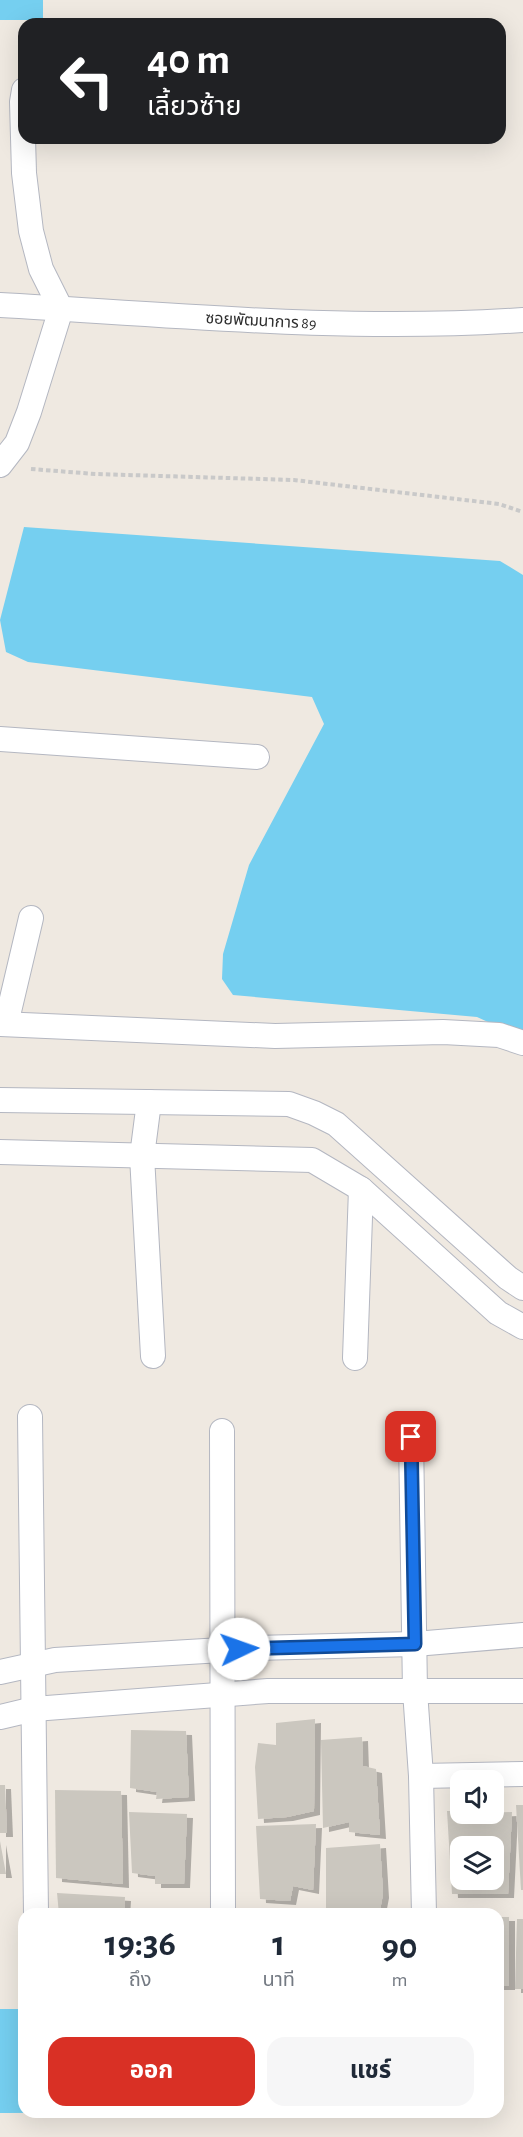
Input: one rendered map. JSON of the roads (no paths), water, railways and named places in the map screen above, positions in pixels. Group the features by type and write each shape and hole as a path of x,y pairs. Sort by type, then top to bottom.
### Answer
{"street":[{"path":"0,465 16,443 29,412 61,309 41,268 31,231 23,144"},
{"name":"ซอยพัฒนาการ 89","path":"0,305 345,324 484,323 523,320"},
{"path":"0,739 257,757"},
{"path":"31,918 3,1024 275,1035 443,1032 499,1035 523,1043"},
{"path":"0,1100 290,1104 336,1124 508,1278 523,1288"},
{"path":"149,1102 142,1156 153,1356"},
{"path":"0,1152 312,1160 361,1189 498,1313 523,1327"},
{"path":"355,1358 361,1189"},
{"path":"30,1417 36,1908"},
{"path":"222,1431 224,1908"},
{"path":"411,1437 415,1690 421,1776 424,1908"},
{"path":"0,1672 55,1660 223,1650 415,1644 523,1635"},
{"path":"0,1717 34,1709 268,1691 523,1691"},
{"path":"421,1776 523,1774"}],"water":[{"path":"0,0 43,0 43,18 0,20"},
{"path":"24,527 500,561 523,575 523,1038 477,1017 233,995 222,979 223,954 249,865 324,724 312,697 28,662 6,652 0,620"},
{"path":"0,2009 18,2009 18,2113 0,2113"}]}
